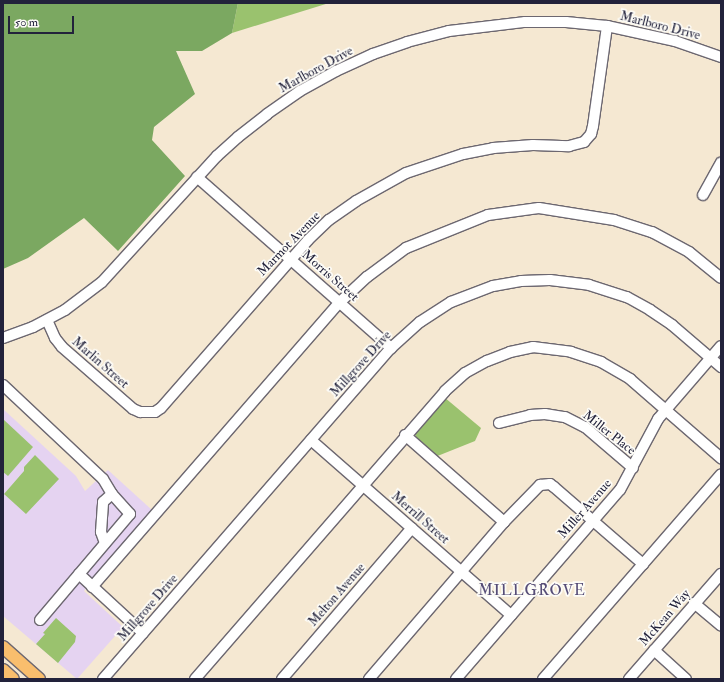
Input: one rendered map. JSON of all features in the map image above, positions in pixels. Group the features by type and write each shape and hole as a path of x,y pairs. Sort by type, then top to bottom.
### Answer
{"main road":[{"path":"3,647 39,679"},
{"path":"3,670 13,679"}],"street":[{"name":"Marlboro Drive","path":"3,338 47,320 66,310 102,282 197,178 238,137 267,114 300,91 373,54 407,42 449,31 487,25 538,22 607,26 675,41 721,57"},
{"name":"Marmot Avenue","path":"148,413 155,412 161,408 290,259 330,220 368,194 406,174 463,154 493,148 533,145 569,146 584,142 591,134 593,126 607,26"},
{"path":"703,195 721,163"},
{"name":"Morris Street","path":"197,178 391,348"},
{"path":"92,587 340,302 367,277 406,248 488,215 539,208 614,220 652,232 689,252 721,278"},
{"name":"Millgrove Drive","path":"103,679 391,348 420,322 435,311 472,293 493,286 521,281 550,280 590,285 628,297 661,317 721,367"},
{"name":"Marlin Street","path":"47,320 55,338 62,347 133,409 148,413"},
{"name":"Miller Avenue","path":"456,679 620,490 658,419 721,346"},
{"path":"195,679 363,486 405,435 444,392 465,373 487,361 510,352 533,347 571,352 601,362 630,379 721,458"},
{"path":"3,385 103,479 112,494 130,514 40,620"},
{"name":"Miller Place","path":"499,424 530,415 550,414 565,417 585,428 633,468"},
{"path":"405,435 504,522"},
{"name":"Merrill Street","path":"311,440 511,614"},
{"path":"543,679 721,474"},
{"path":"369,679 536,487 545,484 554,487 643,564"},
{"path":"105,544 101,532 104,502 112,494"},
{"name":"Melton Avenue","path":"282,679 412,528"},
{"path":"79,574 143,633"},
{"name":"McKean Way","path":"629,679 721,574"},
{"path":"694,603 721,626"},
{"path":"654,650 686,679"}],"shaded area":[{"path":"3,409 76,476 85,491 108,470 152,510 84,591 123,627 77,679 3,616"}],"green space":[{"path":"3,3 238,3 232,33 202,51 176,51 195,94 154,127 152,140 185,176 118,251 84,218 28,258 3,269"},
{"path":"238,3 329,3 232,33"},
{"path":"444,397 481,428 475,441 435,457 417,441 415,434 417,428"},
{"path":"3,419 33,447 8,476 3,472"},
{"path":"35,455 59,479 26,514 4,494 24,471 24,467"},
{"path":"56,618 76,636 75,642 58,663 36,644"}],"district":[{"name":"MILLGROVE","path":"532,591"}]}
